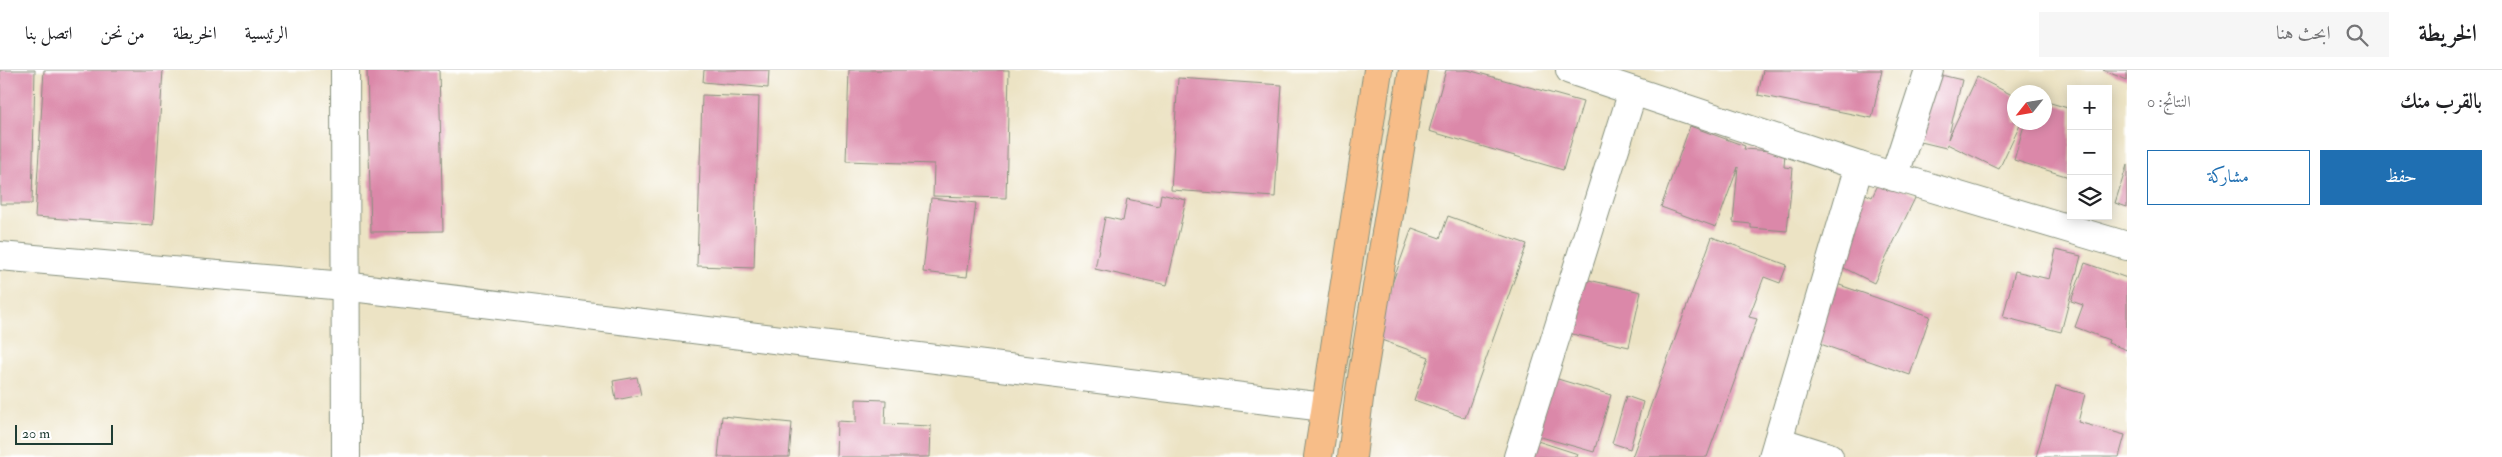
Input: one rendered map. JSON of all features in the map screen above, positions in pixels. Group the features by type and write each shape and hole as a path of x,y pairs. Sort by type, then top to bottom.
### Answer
{"main road":[{"path":"1318,457 1324,407 1378,70"},
{"path":"1352,457 1362,380 1413,70"}],"street":[{"path":"345,70 344,286 346,457"},
{"path":"1570,70 1859,166 2127,246"},
{"path":"1894,177 1929,70"},
{"path":"1518,457 1634,91"},
{"path":"1829,457 1776,449 1859,166"},
{"path":"0,256 344,286 1324,407"}],"building":[{"path":"0,70 35,70 32,204 0,204"},
{"path":"44,70 163,70 153,225 35,217"},
{"path":"367,70 439,70 443,231 371,232"},
{"path":"704,70 769,70 768,88 703,82"},
{"path":"849,70 1009,70 1006,198 933,196 934,164 846,161"},
{"path":"1446,70 1468,70 1583,102 1563,170 1429,131"},
{"path":"1763,70 1882,70 1872,118 1758,95"},
{"path":"1920,70 1962,80 1948,139 1977,77 2007,92 2007,130 2017,130 1999,169 1947,144 1946,148 1900,137"},
{"path":"2103,70 2127,70 2127,80"},
{"path":"1178,78 1282,85 1275,197 1171,190"},
{"path":"702,95 759,97 754,268 697,266"},
{"path":"2052,103 2067,108 2067,176 2014,160 2023,130 2052,130"},
{"path":"1690,126 1745,146 1744,149 1785,152 1784,167 1793,168 1787,231 1751,228 1751,224 1733,222 1738,167 1716,227 1661,207"},
{"path":"2127,165 2127,207 2115,203"},
{"path":"1881,179 1916,196 1874,283 1824,258 1857,190 1872,197"},
{"path":"1161,194 1186,200 1167,285 1095,269 1105,217 1123,221 1127,199 1159,206"},
{"path":"931,198 976,203 967,277 923,272"},
{"path":"1448,216 1527,244 1465,418 1414,400 1429,357 1373,337 1412,228 1440,238"},
{"path":"1712,237 1787,265 1780,283 1764,277 1749,317 1757,319 1707,457 1632,457"},
{"path":"2056,250 2081,256 2061,332 2003,317 2015,271 2049,279"},
{"path":"2085,263 2127,278 2127,350 2108,343 2109,340 2075,327 2083,305 2071,301"},
{"path":"1567,275 1641,292 1629,347 1555,330"},
{"path":"1822,279 1930,316 1910,375 1803,338"},
{"path":"637,377 641,395 616,400 613,381"},
{"path":"1551,377 1611,395 1594,452 1534,435"},
{"path":"2056,386 2085,394 2078,422 2125,435 2119,457 2036,457"},
{"path":"1626,396 1643,402 1630,449 1612,443"},
{"path":"856,399 886,400 885,424 931,426 930,457 836,457 837,421 856,422"},
{"path":"722,416 792,423 789,457 718,457"},
{"path":"1525,437 1578,454 1577,457 1518,457"}]}
